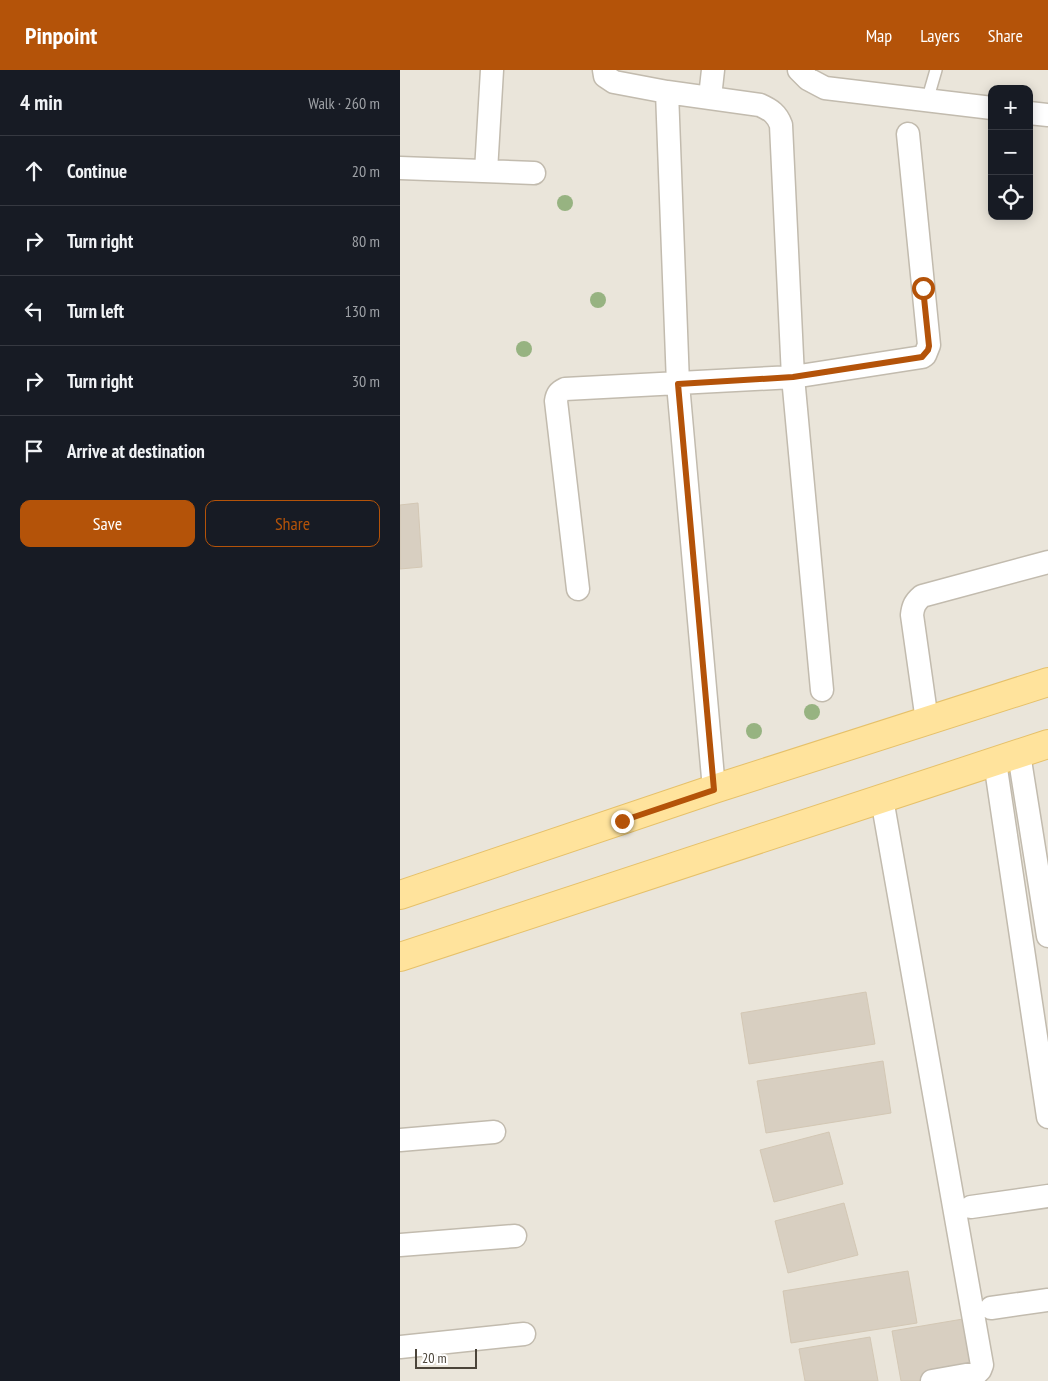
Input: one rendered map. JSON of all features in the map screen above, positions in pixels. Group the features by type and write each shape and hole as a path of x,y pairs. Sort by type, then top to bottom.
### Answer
{"main road":[{"path":"400,895 714,790 1048,682"},
{"path":"400,957 1048,744"}],"street":[{"path":"486,171 492,70"},
{"path":"604,70 605,76 614,82 666,92 760,105 771,110 778,117 781,125 793,377 822,690"},
{"path":"710,97 713,70"},
{"path":"799,70 808,79 824,88 988,108"},
{"path":"666,92 678,384 714,790"},
{"path":"1033,113 1048,115"},
{"path":"578,589 556,401 560,392 565,389 793,377 922,357 928,350 908,134"},
{"path":"400,168 534,173"},
{"path":"927,721 912,615 916,601 922,596 1048,562"},
{"path":"1007,758 1048,936"},
{"path":"1007,758 1048,1117"},
{"path":"882,799 982,1365 976,1373 932,1381"},
{"path":"400,1140 494,1132"},
{"path":"971,1207 1048,1196"},
{"path":"400,1245 515,1236"},
{"path":"991,1308 1048,1300"},
{"path":"400,1347 524,1334"}],"lane":[{"path":"928,101 936,70"}],"shaded area":[{"path":"400,70 1048,70 1048,1381 400,1381"}],"building":[{"path":"418,503 422,567 400,569 400,505"},
{"path":"866,992 875,1044 749,1064 741,1013"},
{"path":"883,1061 891,1113 766,1133 757,1081"},
{"path":"829,1132 843,1184 774,1202 760,1150"},
{"path":"844,1203 858,1255 788,1273 775,1221"},
{"path":"908,1271 917,1323 791,1343 783,1291"},
{"path":"963,1319 973,1371 918,1381 901,1381 892,1331"},
{"path":"870,1337 878,1381 805,1381 799,1349"}],"route":[{"path":"622,821 714,790 678,384 793,377 922,357 929,346 923,288"}]}
